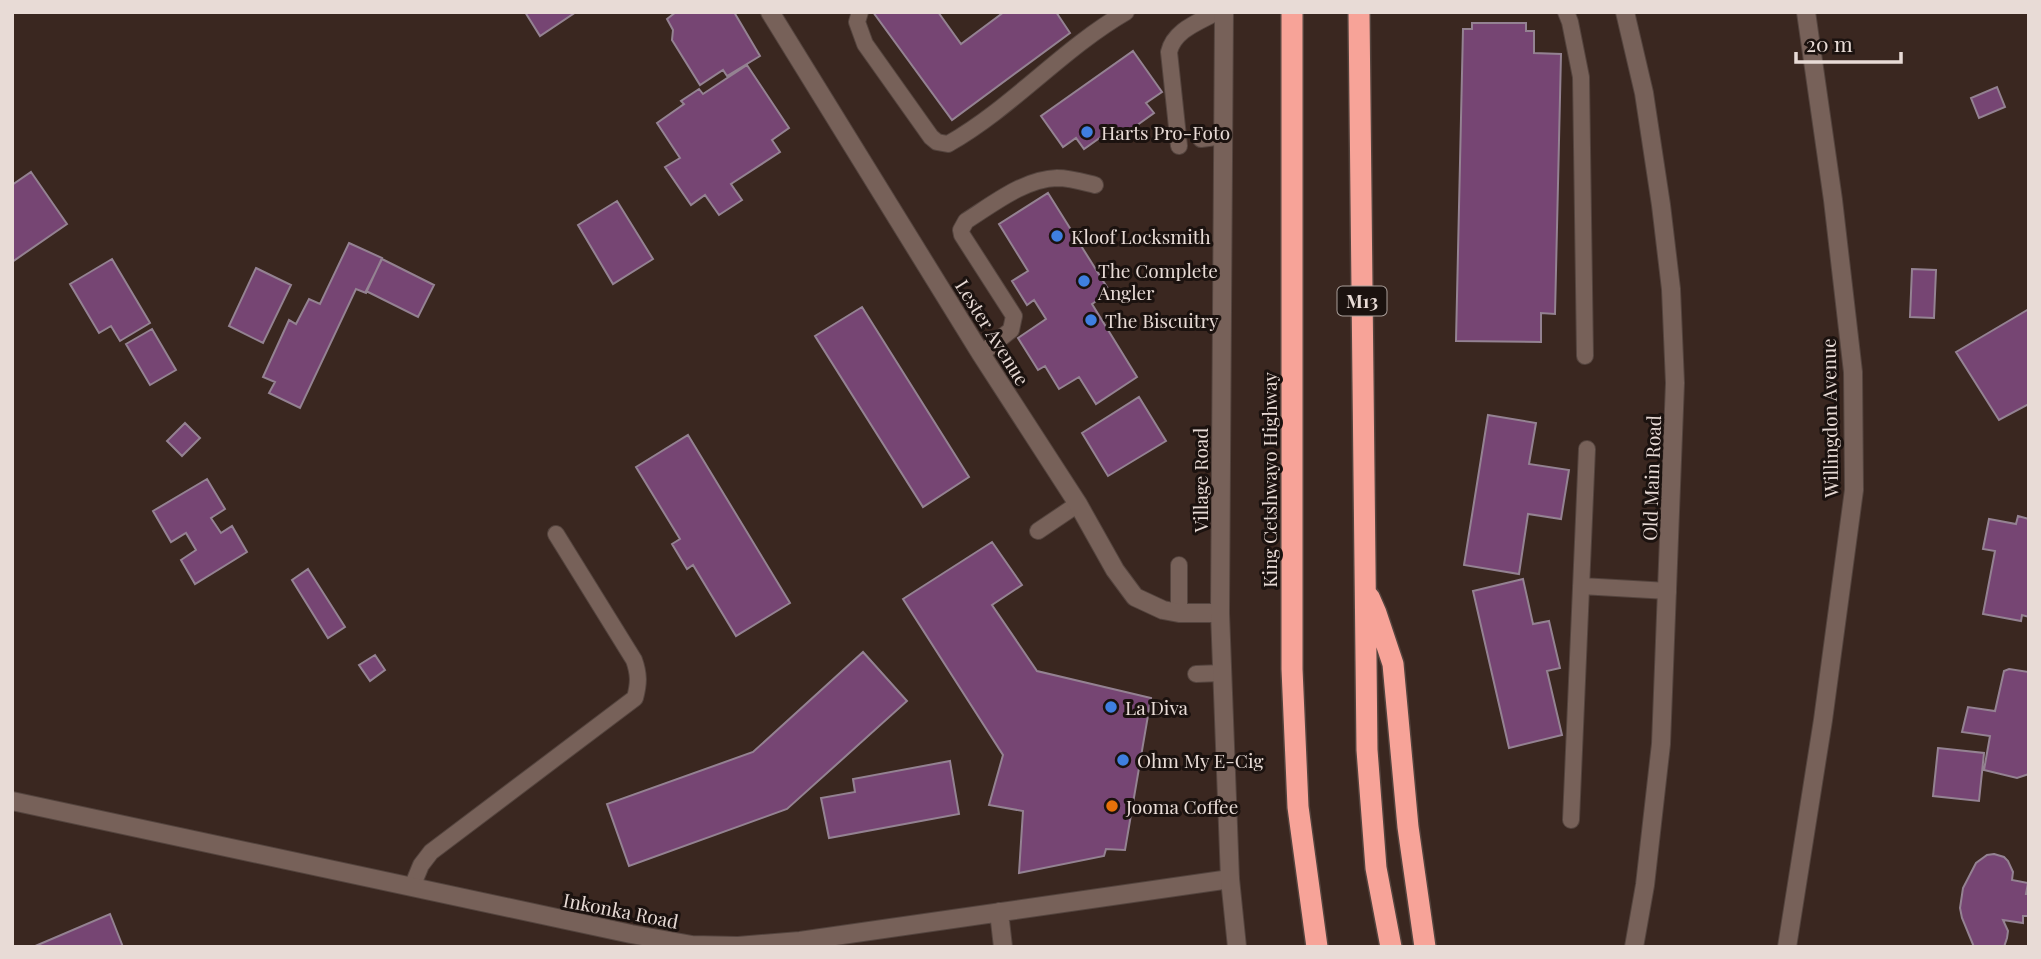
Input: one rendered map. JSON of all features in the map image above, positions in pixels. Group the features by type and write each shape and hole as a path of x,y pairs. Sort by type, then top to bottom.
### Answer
{"highway":[{"name":"King Cetshwayo Highway","path":"1292,12 1292,669 1298,807 1317,947"},
{"name":"M13","path":"1359,12 1367,750 1376,868 1391,947"},
{"name":"M13","path":"1364,589 1376,613 1393,664 1415,883 1425,947"},
{"path":"1415,883 1433,947"}],"street":[{"name":"Lester Avenue","path":"770,12 981,354 1078,503 1115,570 1135,597 1163,610 1179,613 1220,613"},
{"name":"Village Road","path":"1224,12 1220,613 1230,878 1237,947"},
{"name":"Old Main Road","path":"1625,12 1644,93 1661,205 1671,289 1675,383 1661,744 1645,885 1634,947"},
{"name":"Willingdon Avenue","path":"1787,947 1823,720 1854,490 1853,372 1833,200 1806,12"},
{"name":"Inkonka Road","path":"12,801 692,945 738,946 800,941 1230,878"},
{"path":"999,912 1003,947"}],"lane":[{"path":"860,12 858,22 865,44 930,137 937,142 948,144 1010,101 1099,27 1126,12"},
{"path":"1180,146 1169,52 1171,44 1177,34 1217,12"},
{"path":"1566,12 1581,77 1585,356"},
{"path":"1200,139 1223,136"},
{"path":"981,354 1010,330 1014,324 1014,316 962,235 966,221 1004,196 1041,180 1072,179 1096,186"},
{"path":"1571,820 1587,449"},
{"path":"1038,531 1078,503"},
{"path":"412,887 421,865 431,852 635,698 639,684 634,660 556,534"},
{"path":"1179,565 1179,613"},
{"path":"1581,586 1668,591"},
{"path":"1195,674 1222,673"}],"building":[{"path":"525,12 576,12 540,36"},
{"path":"676,12 734,12 760,56 727,76 723,70 700,85 672,40 673,30 667,19"},
{"path":"873,12 938,12 961,44 1004,12 1056,12 1070,33 952,120"},
{"path":"1472,23 1526,23 1526,31 1534,31 1534,53 1561,54 1555,314 1541,313 1541,342 1456,341 1463,29 1472,29"},
{"path":"1133,51 1162,92 1146,103 1154,113 1122,136 1115,127 1084,149 1076,138 1063,147 1041,116"},
{"path":"747,65 789,128 772,140 780,152 731,184 742,200 719,215 705,195 691,205 665,167 680,158 657,123 684,104 681,101 699,89 703,94"},
{"path":"1997,87 2005,107 1979,118 1971,98"},
{"path":"31,172 67,224 12,262 12,185"},
{"path":"1048,193 1110,292 1092,304 1137,377 1096,404 1079,377 1059,389 1045,366 1038,370 1018,338 1046,319 1034,300 1027,305 1012,281 1028,271 999,224"},
{"path":"617,201 653,259 613,284 578,225"},
{"path":"349,243 382,258 366,293 356,289 300,408 269,393 275,382 263,377 289,320 296,324 309,299 320,304"},
{"path":"112,259 150,323 120,341 111,326 99,333 70,284"},
{"path":"382,259 434,285 418,317 366,291"},
{"path":"256,268 291,285 263,343 229,326"},
{"path":"1912,269 1936,270 1934,318 1910,317"},
{"path":"862,307 969,477 923,507 815,336"},
{"path":"2029,309 2029,404 1999,420 1956,352"},
{"path":"152,329 176,370 150,385 126,344"},
{"path":"1139,397 1166,441 1108,476 1082,433"},
{"path":"1488,415 1536,423 1529,464 1569,470 1561,519 1528,514 1519,574 1464,565"},
{"path":"185,423 200,438 182,456 167,441"},
{"path":"688,435 790,603 736,636 693,565 687,569 672,544 680,539 636,467"},
{"path":"207,479 225,509 211,518 221,533 232,526 247,552 195,584 181,560 196,550 186,533 171,542 153,511"},
{"path":"2018,516 2029,519 2029,617 2022,615 2021,621 1983,614 1995,551 1983,549 1989,519 2016,524"},
{"path":"992,542 1022,585 992,605 1037,671 1151,698 1125,850 1106,849 1104,856 1019,873 1023,811 989,805 1003,755 903,599"},
{"path":"308,569 345,627 328,638 292,580"},
{"path":"1523,579 1533,624 1549,621 1560,668 1547,671 1562,735 1509,748 1473,591"},
{"path":"863,652 907,701 787,809 629,866 607,804 753,752"},
{"path":"375,655 385,670 370,681 359,665"},
{"path":"2009,669 2029,672 2029,774 2017,778 1984,770 1990,736 1962,732 1968,707 1995,711 2004,671"},
{"path":"1938,748 1984,753 1979,801 1933,796"},
{"path":"950,761 959,814 829,838 821,798 855,792 853,779"},
{"path":"1994,854 2008,861 2013,872 2012,880 2028,883 2026,894 2029,894 2029,916 2023,916 2023,923 2003,920 2008,931 2004,947 1974,947 1960,908 1963,888 1976,863 1987,855"},
{"path":"110,914 123,947 33,947"}],"place":[{"name":"Harts Pro-Foto","path":"1087,132"},
{"name":"Kloof Locksmith","path":"1057,236"},
{"name":"The Complete Angler","path":"1084,281"},
{"name":"The Biscuitry","path":"1091,320"},
{"name":"La Diva","path":"1111,707"},
{"name":"Ohm My E-Cig","path":"1123,760"},
{"name":"Jooma Coffee","path":"1112,806"}]}
